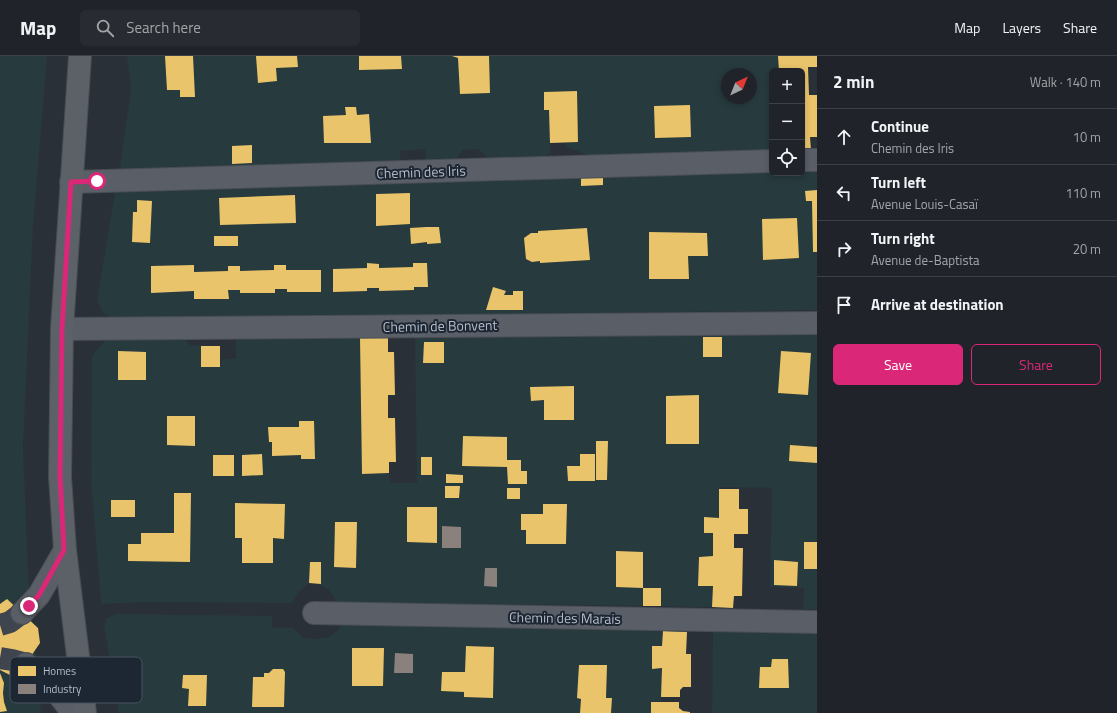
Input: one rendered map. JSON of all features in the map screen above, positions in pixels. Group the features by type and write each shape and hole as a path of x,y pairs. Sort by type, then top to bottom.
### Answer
{"main road":[{"path":"78,657 64,550 60,476 62,329 80,56"},
{"path":"84,703 85,713"}],"street":[{"path":"805,160 817,160"},
{"name":"Chemin des Iris","path":"71,182 769,161"},
{"name":"Chemin de Bonvent","path":"62,329 817,323"},
{"path":"22,613 39,595 64,550"},
{"name":"Chemin des Marais","path":"314,613 817,622"},
{"path":"65,703 73,713"}],"green space":[{"path":"0,56 47,56 33,225 23,447 28,574 36,657 10,657 10,703 40,703 41,713 0,713"},
{"path":"127,56 779,56 780,68 769,68 769,152 710,152 590,156 566,147 565,142 550,143 551,152 543,158 492,161 478,149 463,150 451,164 425,164 426,149 400,151 400,161 353,161 346,169 119,175 131,89"},
{"path":"805,165 817,165 817,310 119,320 104,313 100,308 97,299 116,187 769,166 769,176 805,176"},
{"path":"817,332 817,609 803,609 804,588 770,587 772,488 720,487 719,518 714,518 713,556 699,557 698,585 713,586 712,607 337,603 332,594 326,588 309,583 298,593 291,603 148,602 101,604 91,477 92,356 106,339 184,338 190,345 201,346 201,367 220,367 222,359 236,359 236,338 360,338 362,474 389,473 390,483 417,483 415,338"},
{"path":"116,614 272,616 272,628 293,628 303,638 315,639 329,637 337,631 341,624 417,624 515,628 686,630 686,644 662,644 661,713 119,713 117,703 142,703 142,657 109,657 104,626 107,618"},
{"path":"713,630 817,631 817,713 712,713"}],"building: Homes":[{"path":"165,56 193,56 195,97 180,97 180,90 167,90"},
{"path":"256,56 297,56 298,67 276,68 277,81 258,83"},
{"path":"359,56 401,56 402,69 359,70"},
{"path":"452,56 489,56 490,93 460,94 458,58"},
{"path":"778,56 817,56 817,67 808,67 809,95 817,95 817,137 810,137 811,150 805,151 805,68 779,68"},
{"path":"577,91 578,142 550,143 549,110 544,110 544,92"},
{"path":"690,105 691,137 655,138 654,106"},
{"path":"345,107 356,107 357,115 369,114 371,143 324,143 323,116 346,115"},
{"path":"252,145 252,163 232,164 232,146"},
{"path":"603,171 603,185 581,186 581,172"},
{"path":"817,190 817,252 813,252 812,201 806,201 805,191"},
{"path":"410,193 410,224 376,226 376,194"},
{"path":"295,195 296,223 220,225 219,198"},
{"path":"137,200 152,201 150,243 132,242 133,212 137,212"},
{"path":"797,218 799,258 763,260 762,219"},
{"path":"439,227 441,243 427,244 427,242 411,244 410,228"},
{"path":"587,228 590,260 540,263 540,261 532,262 526,259 524,238 531,233 538,233 538,231"},
{"path":"649,232 707,233 708,256 688,256 689,279 649,279"},
{"path":"214,236 238,236 238,246 214,246"},
{"path":"367,263 379,264 379,268 413,267 413,263 427,263 428,287 414,287 414,290 379,291 379,288 367,288 367,291 333,292 333,269 367,268"},
{"path":"194,265 194,272 228,271 228,266 240,266 240,271 274,270 274,265 286,265 286,270 321,270 321,292 287,292 287,289 275,289 275,293 240,293 240,290 228,290 229,299 194,299 194,291 151,293 151,266"},
{"path":"493,287 506,291 504,295 513,295 513,291 523,291 523,310 486,310"},
{"path":"703,337 722,337 722,357 703,357"},
{"path":"360,338 388,338 388,352 394,352 395,395 388,395 388,418 395,418 396,462 389,462 389,473 362,474"},
{"path":"424,342 444,342 444,363 423,363"},
{"path":"201,346 220,346 220,367 201,367"},
{"path":"118,351 146,352 146,380 118,380"},
{"path":"781,351 811,353 808,395 778,393"},
{"path":"574,386 574,420 544,420 544,400 531,401 530,387"},
{"path":"699,395 699,444 666,444 666,396"},
{"path":"167,416 195,416 195,446 167,445"},
{"path":"299,421 314,421 315,459 301,459 301,455 272,456 272,442 269,442 268,427 299,427"},
{"path":"463,436 507,437 507,460 521,460 521,471 527,471 527,484 508,484 507,467 462,466"},
{"path":"596,441 608,441 607,480 596,480"},
{"path":"790,445 817,447 817,463 789,461"},
{"path":"262,454 263,475 242,476 242,455"},
{"path":"580,454 595,454 595,481 568,481 567,466 580,466"},
{"path":"213,455 234,455 234,476 213,476"},
{"path":"421,457 432,457 432,475 421,475"},
{"path":"446,474 463,475 463,483 446,483"},
{"path":"445,486 460,486 459,498 445,498"},
{"path":"507,488 520,488 520,499 507,499"},
{"path":"719,489 739,489 739,509 748,509 748,534 734,534 734,548 743,548 742,596 734,596 733,608 712,607 713,586 698,586 699,557 713,556 713,533 704,533 704,517 719,518"},
{"path":"174,493 191,493 190,562 128,561 128,544 141,544 141,533 174,533"},
{"path":"111,500 135,500 135,517 111,517"},
{"path":"235,503 285,504 284,539 273,538 273,563 242,563 242,538 235,538"},
{"path":"543,504 567,504 566,544 526,544 526,530 521,530 521,514 543,514"},
{"path":"407,507 437,507 437,543 407,542"},
{"path":"335,522 357,522 356,568 334,567"},
{"path":"804,542 817,542 817,569 804,569"},
{"path":"616,551 643,552 643,588 616,587"},
{"path":"774,560 798,562 797,586 774,585"},
{"path":"310,562 321,562 321,584 309,583"},
{"path":"643,588 661,588 661,606 643,606"},
{"path":"7,599 38,628 40,643 30,657 10,657 10,675 0,670 0,604"},
{"path":"663,631 687,632 686,654 691,654 691,687 683,687 680,690 680,697 661,697 662,668 652,669 652,646 662,646"},
{"path":"466,646 494,647 493,698 464,697 464,692 441,691 442,672 465,672"},
{"path":"352,648 384,648 383,686 352,686"},
{"path":"772,659 788,659 789,688 759,688 760,667 771,667"},
{"path":"579,665 607,665 606,698 612,698 611,713 580,713 581,699 577,698"},
{"path":"273,669 283,669 285,672 284,707 252,707 253,677 264,677 264,673 269,673"},
{"path":"0,673 4,683 3,693 7,711 0,712"},
{"path":"183,675 207,675 206,706 188,706 189,689 182,688"},
{"path":"651,702 679,702 679,708 690,713 651,713"}],"building: Industry":[{"path":"442,526 461,527 461,548 442,548"},
{"path":"485,568 497,568 497,587 484,586"},
{"path":"395,653 413,654 413,673 394,673"}],"tunnel":[{"path":"0,625 10,622 22,613"},
{"path":"0,658 10,660"}],"route":[{"path":"29,606 39,595 64,550 60,476 62,329 71,182 97,181"}]}
